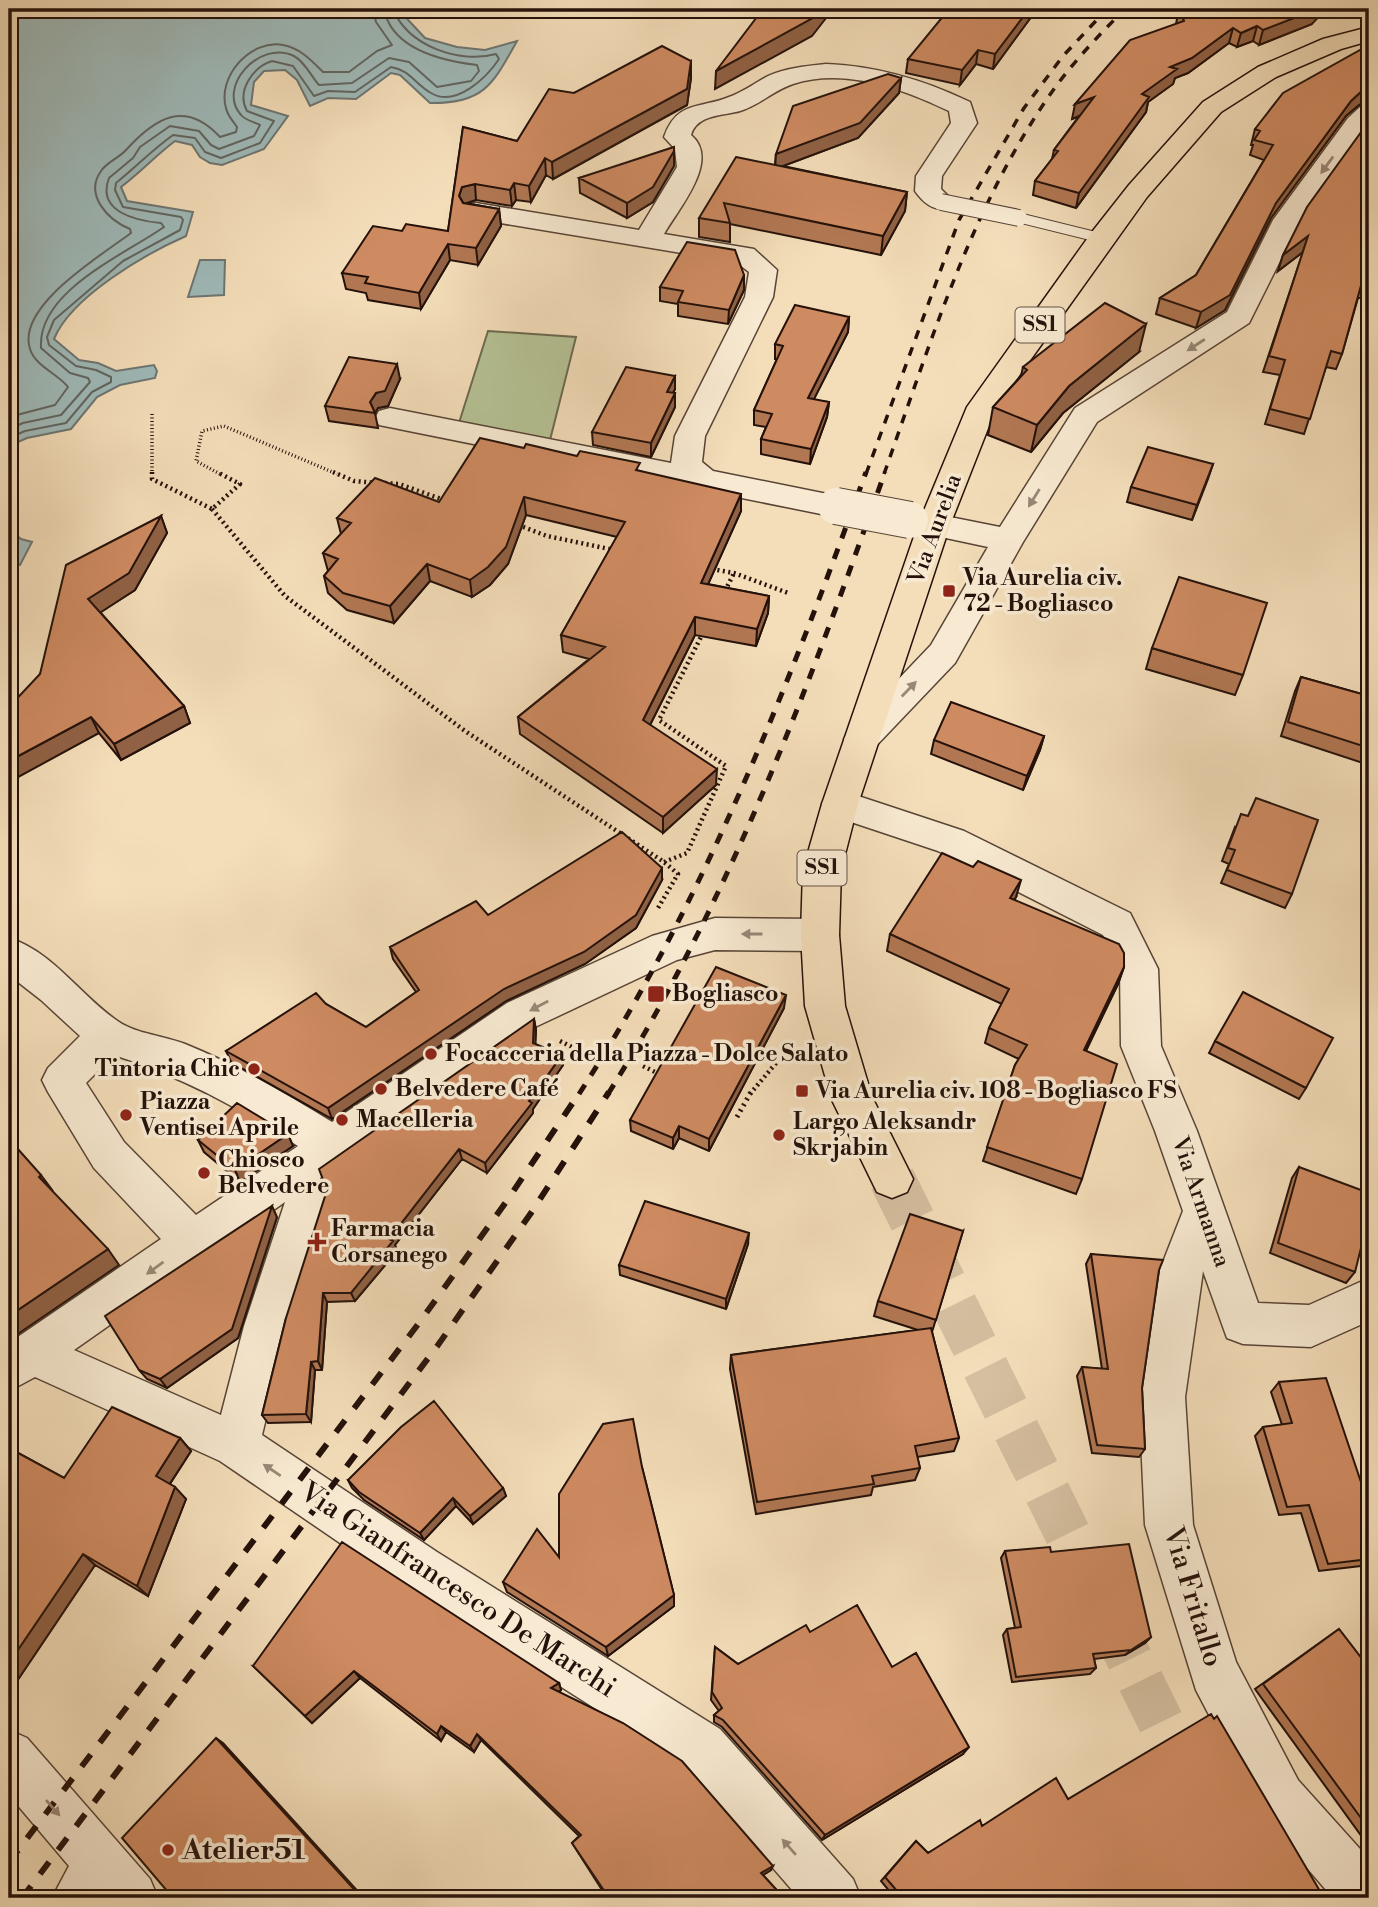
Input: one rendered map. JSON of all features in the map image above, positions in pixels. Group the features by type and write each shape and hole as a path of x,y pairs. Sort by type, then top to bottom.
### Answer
{"main road":[{"name":"Via Aurelia","path":"892,1179 848,1086 825,1006 820,935 821,870 862,739 922,522 982,407 1102,237 1138,191 1212,107 1267,72 1332,44 1369,34"}],"street":[{"path":"648,238 690,167 688,146 677,137 681,125 702,110 733,105 784,79 815,74 862,73 885,77 961,107 964,123 929,176 928,191 941,202"},
{"path":"862,739 943,654 1008,540 1086,415 1239,317 1287,220 1357,123 1369,112"},
{"path":"476,211 744,255 763,270 759,297 690,436 686,465 703,480"},
{"path":"390,418 1008,540"},
{"name":"Via Armanna","path":"840,804 951,841 1116,924 1139,969 1141,1046 1176,1131 1243,1323 1311,1326 1369,1299"},
{"path":"20,1361 521,1015 666,947 715,934 820,935"},
{"path":"9,954 55,988 107,1036 172,1057 253,1095 331,1144"},
{"path":"107,1036 62,1080 109,1155 192,1241"},
{"path":"236,1446 266,1326 307,1199 296,1171"},
{"name":"Via Fritallo","path":"1204,1211 1178,1280 1162,1397 1168,1525 1214,1671 1280,1798 1368,1898"},
{"name":"Via Gianfrancesco De Marchi","path":"20,1361 236,1446 420,1569 702,1747 834,1898"},
{"path":"9,1756 104,1887"}],"lane":[{"path":"941,202 1102,237"}],"path":[{"path":"152,414 152,479 212,509 285,596 465,732 677,873 653,919"},
{"path":"212,509 240,484 196,461 202,431 224,426 354,481 398,484 448,501"},
{"path":"510,523 547,536 620,551"},
{"path":"709,568 734,573 788,593"},
{"path":"722,597 734,573"},
{"path":"664,862 687,853 726,766 659,720 709,622"},
{"path":"558,1041 578,1050"},
{"path":"643,1066 671,1079"},
{"path":"737,1117 756,1084"}],"green space":[{"path":"488,331 576,337 548,448 458,426"}],"water":[{"path":"9,9 398,9 425,38 457,47 485,50 517,41 501,69 485,88 463,100 448,102 430,103 400,75 391,73 356,99 328,98 310,106 297,80 285,70 264,71 254,82 251,105 288,116 264,149 222,165 210,163 200,157 192,145 175,141 121,187 127,201 193,212 186,236 131,265 92,293 63,323 54,339 79,360 98,363 116,371 154,365 157,371 155,378 120,385 97,397 71,429 27,438 9,446"},
{"path":"200,260 225,260 224,295 188,297"},
{"path":"9,529 21,539 32,542 20,565 9,560"}],"building":[{"path":"763,9 820,9 813,18 716,71"},
{"path":"949,9 1029,9 995,54 978,50 962,70 908,59"},
{"path":"1179,9 1317,9 1263,30 1257,26 1241,33 1233,28 1192,58 1170,67 1177,69 1142,94 1149,97 1079,193 1035,181 1058,151 1054,150 1094,97 1075,104 1130,40 1184,21"},
{"path":"1369,45 1369,88 1364,89 1351,101 1276,203 1230,295 1201,312 1160,298 1196,275 1273,145 1254,140 1260,131 1255,129 1283,93"},
{"path":"662,46 691,61 687,89 552,162 545,158 529,186 514,183 510,190 475,184 462,187 459,196 463,203 499,209 476,248 448,244 419,293 365,283 368,277 342,273 373,226 402,231 406,224 448,231 463,127 517,141 549,89 574,93"},
{"path":"888,74 901,78 860,123 776,154 793,106"},
{"path":"1369,121 1367,283 1362,282 1342,354 1331,351 1310,419 1270,409 1285,360 1269,356 1308,236 1283,255 1307,207"},
{"path":"674,147 653,187 627,203 579,178"},
{"path":"736,157 907,192 883,236 724,203 730,223 699,218"},
{"path":"687,242 735,250 744,275 729,310 678,302 683,291 660,287"},
{"path":"1105,303 1146,324 1069,386 1037,425 993,407 1027,370 1023,367"},
{"path":"795,305 849,317 808,398 829,402 811,449 761,439 772,414 754,410 783,346 775,344"},
{"path":"349,357 397,364 385,391 376,393 370,402 375,413 325,406"},
{"path":"626,367 675,376 667,392 675,393 651,443 592,432"},
{"path":"480,438 524,448 526,444 577,456 580,451 640,463 636,470 741,494 701,583 769,596 757,629 695,617 643,720 717,769 663,817 518,717 605,647 561,635 625,522 524,497 506,547 488,567 470,580 427,564 390,606 343,593 324,576 338,559 323,553 351,523 337,518 375,478 439,502"},
{"path":"1148,447 1213,464 1197,505 1131,487"},
{"path":"161,516 129,573 88,599 184,706 114,744 91,717 9,761 9,707 40,674 66,565"},
{"path":"1179,577 1267,603 1243,675 1152,648"},
{"path":"1301,677 1369,696 1369,748 1288,722"},
{"path":"951,702 1044,736 1027,776 934,740"},
{"path":"1256,798 1318,820 1292,894 1227,870 1235,850 1228,848 1241,814 1248,816"},
{"path":"622,832 662,868 636,915 584,952 504,989 328,1108 226,1051 316,993 326,1004 366,1027 419,990 390,947 476,901 488,915"},
{"path":"942,853 973,867 978,861 1021,880 1010,898 1119,944 1124,953 1124,967 1084,1050 1117,1064 1082,1179 987,1147 1015,1065 1027,1045 989,1028 1009,989 890,934"},
{"path":"716,967 786,995 709,1139 679,1126 673,1138 630,1120"},
{"path":"1243,992 1333,1038 1306,1088 1215,1041"},
{"path":"534,1019 533,1043 562,1055 529,1101 532,1103 485,1163 459,1149 389,1239 393,1241 351,1293 323,1293 318,1361 311,1362 306,1414 262,1415 286,1318 327,1190 319,1169"},
{"path":"237,1103 288,1134 235,1170 198,1140"},
{"path":"9,1139 41,1175 39,1177 108,1249 9,1316"},
{"path":"1299,1167 1369,1193 1369,1216 1355,1272 1278,1243"},
{"path":"645,1201 749,1233 726,1299 619,1265"},
{"path":"272,1206 232,1329 160,1379 139,1370 105,1316"},
{"path":"910,1214 963,1231 936,1320 878,1301"},
{"path":"1091,1254 1163,1260 1159,1270 1142,1388 1145,1449 1097,1445 1082,1367 1108,1369"},
{"path":"931,1328 959,1438 915,1446 920,1468 872,1476 874,1484 757,1502 731,1355"},
{"path":"1326,1378 1363,1488 1369,1488 1369,1559 1328,1564 1309,1505 1287,1507 1263,1427 1292,1423 1279,1382"},
{"path":"434,1401 503,1488 470,1516 453,1498 420,1533 359,1492 348,1480 401,1427"},
{"path":"112,1407 180,1438 156,1476 175,1487 137,1586 83,1554 9,1663 9,1448 64,1478"},
{"path":"633,1419 642,1467 674,1595 606,1647 503,1582 537,1529 559,1557 559,1494 603,1424"},
{"path":"342,1542 559,1683 551,1688 623,1723 682,1761 773,1866 761,1873 784,1898 611,1898 572,1843 581,1835 477,1734 470,1746 441,1726 437,1734 354,1671 305,1716 253,1666"},
{"path":"1129,1544 1151,1637 1131,1650 1093,1654 1096,1668 1016,1677 1007,1629 1021,1627 1005,1551 1050,1547 1051,1552"},
{"path":"857,1605 892,1667 916,1653 969,1747 825,1835 723,1720 714,1715 722,1708 712,1692 715,1647 738,1664 806,1625 810,1632"},
{"path":"1339,1629 1369,1668 1369,1829 1263,1684"},
{"path":"1211,1714 1214,1719 1217,1716 1324,1898 903,1898 885,1877 916,1841 928,1853 980,1820 982,1826 1056,1778 1068,1799"},
{"path":"216,1738 362,1898 173,1898 122,1838"}],"tunnel":[{"path":"892,1179 1193,1787"}],"railway":[{"path":"866,474 959,220 1024,108 1063,56 1107,9"},
{"path":"884,474 956,275 999,179 1054,89 1125,9"},
{"path":"579,1094 666,946 740,792 806,633 866,472"},
{"path":"608,1094 692,945 764,790 827,632 885,472"},
{"path":"9,1862 419,1323 506,1202 580,1092"},
{"path":"22,1898 438,1345 531,1213 609,1092"}],"place":[{"name":"Via Aurelia civ. 72 - Bogliasco","path":"949,591"},
{"name":"Bogliasco","path":"656,994"},
{"name":"Focacceria della Piazza - Dolce Salato","path":"431,1054"},
{"name":"Tintoria Chic","path":"254,1069"},
{"name":"Belvedere Café","path":"381,1089"},
{"name":"Via Aurelia civ. 108 - Bogliasco FS","path":"802,1091"},
{"name":"Piazza Ventisei Aprile","path":"126,1115"},
{"name":"Macelleria","path":"342,1120"},
{"name":"Largo Aleksandr Skrjabin","path":"779,1135"},
{"name":"Chiosco Belvedere","path":"204,1173"},
{"name":"Farmacia Corsanego","path":"317,1242"},
{"name":"Atelier51","path":"168,1850"}]}
